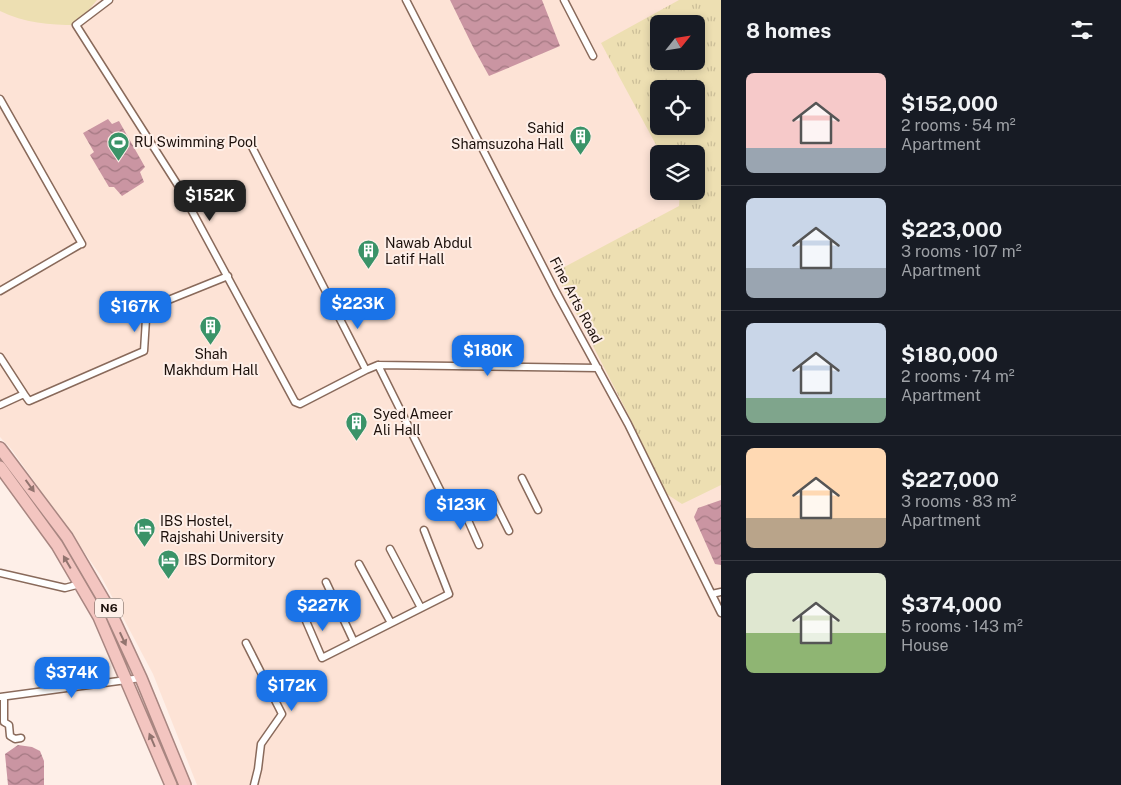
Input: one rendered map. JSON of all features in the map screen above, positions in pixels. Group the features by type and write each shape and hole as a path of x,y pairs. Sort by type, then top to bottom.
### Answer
{"highway":[{"name":"N6","path":"0,448 67,537 109,609 141,678 185,785"},
{"name":"N6","path":"0,468 57,545 99,617 171,785"}],"street":[{"path":"110,0 76,25 179,187 297,404 378,365 598,368"},
{"name":"Fine Arts Road","path":"406,0 556,292 598,368 721,613"},
{"path":"564,0 593,56"},
{"path":"0,99 80,244 0,291"},
{"path":"251,144 366,370"},
{"path":"0,357 29,402 144,351 146,319 156,305 228,276"},
{"path":"378,365 452,514"},
{"path":"0,405 24,394"},
{"path":"522,478 538,510"},
{"path":"491,495 509,531"},
{"path":"463,509 479,545"},
{"path":"303,614 322,658 449,594 424,530"},
{"path":"390,549 422,608"},
{"path":"359,564 391,623"},
{"path":"0,573 65,588 80,584"},
{"path":"326,582 354,642"},
{"path":"712,594 721,592"},
{"path":"246,643 282,714 261,744 254,785"},
{"path":"22,738 14,739 10,736 9,725 4,722 2,697 141,678"}],"shaded area":[{"path":"0,0 721,0 721,785 197,785 153,674 101,576 12,450 0,437"}],"green space":[{"path":"0,0 97,0 76,25 47,24 18,18 0,11"},
{"path":"679,0 721,0 721,485 682,504 665,493 629,416 555,272 679,206 679,200 705,200 705,145 656,145 651,135 705,135 705,80 650,80 650,134 601,43 650,16 650,70 705,70 705,15 652,15"}],"water":[{"path":"450,0 542,0 560,46 489,76"},
{"name":"RU Swimming Pool","path":"108,119 112,124 119,121 145,167 140,172 144,182 122,196 114,187 109,187 90,155 94,152 83,133"},
{"path":"721,500 721,565 715,564 694,517 698,508"},
{"path":"18,745 32,747 40,751 44,761 44,785 8,785 5,754"}],"place":[{"name":"Sahid Shamsuzoha Hall","path":"580,155"},
{"name":"RU Swimming Pool","path":"118,161"},
{"name":"Nawab Abdul Latif Hall","path":"369,270"},
{"name":"Shah Makhdum Hall","path":"211,345"},
{"name":"Syed Ameer Ali Hall","path":"357,441"},
{"name":"IBS Hostel, Rajshahi University","path":"144,548"},
{"name":"IBS Dormitory","path":"168,579"}]}
